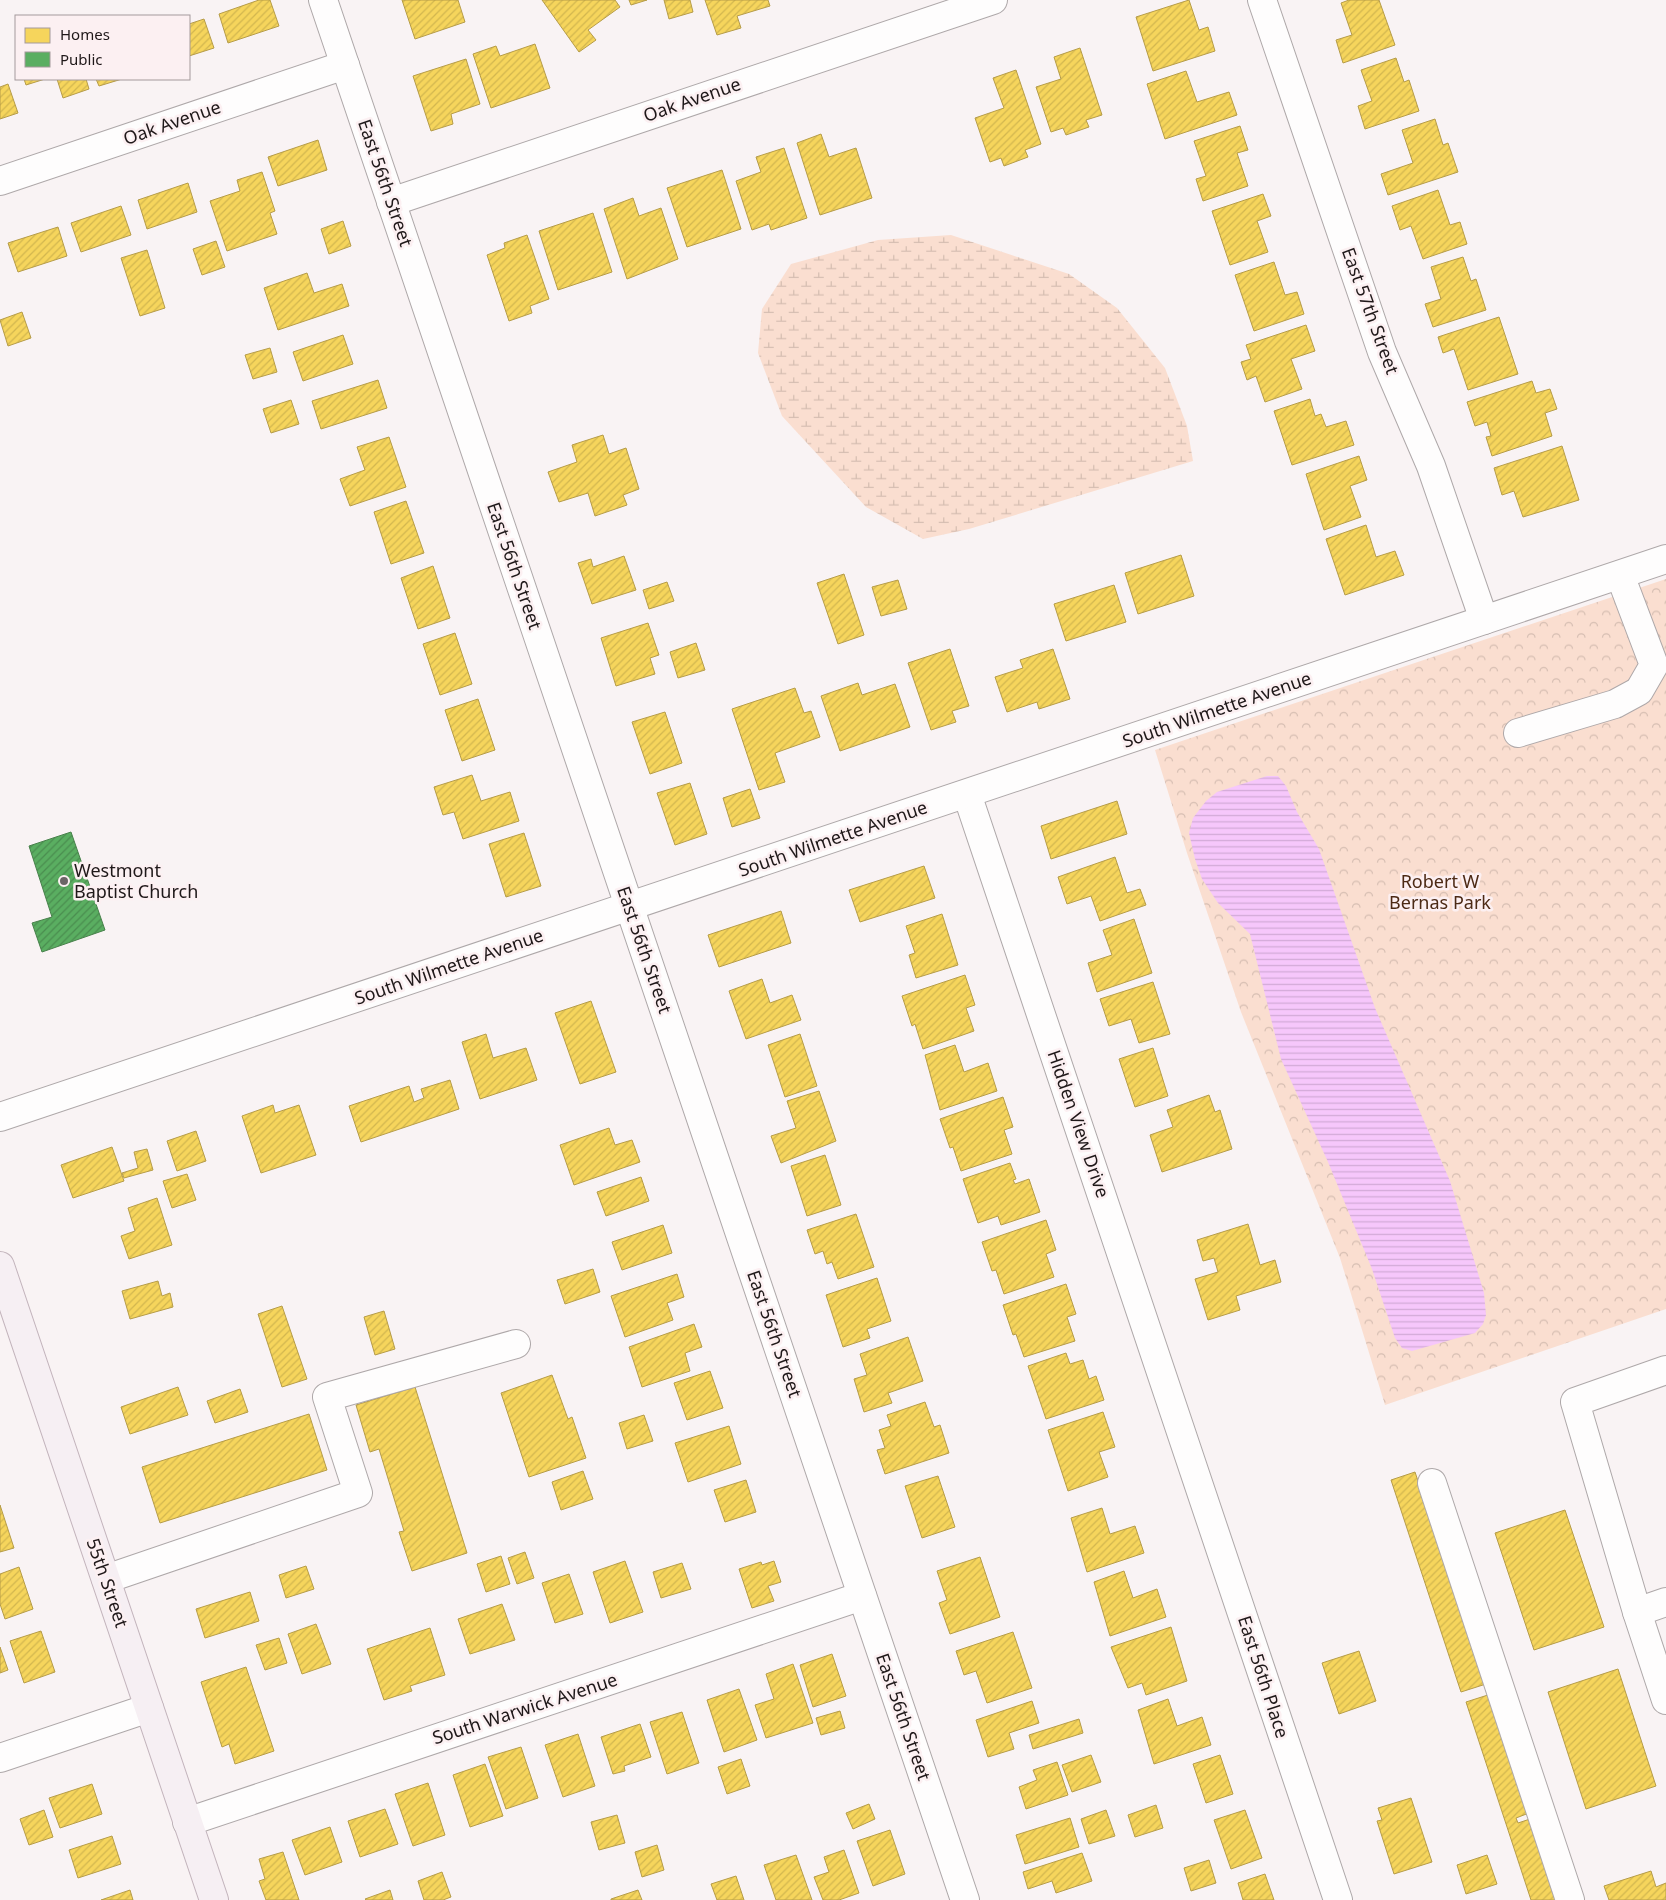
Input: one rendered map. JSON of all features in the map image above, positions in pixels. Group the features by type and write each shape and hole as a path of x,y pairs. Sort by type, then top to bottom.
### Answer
{"main road":[{"name":"55th Street","path":"0,1266 214,1900"}],"street":[{"name":"East 56th Street","path":"323,0 965,1900"},
{"name":"Oak Avenue","path":"392,202 993,0"},
{"name":"East 57th Street","path":"1262,0 1382,352 1432,466 1484,620"},
{"name":"Oak Avenue","path":"0,181 345,64"},
{"name":"South Wilmette Avenue","path":"0,1117 1666,559"},
{"path":"1518,733 1615,704 1639,691 1654,665 1620,575"},
{"name":"Hidden View Drive","path":"967,794 1189,1454"},
{"path":"106,1579 358,1493 327,1397 516,1344"},
{"path":"1666,1370 1574,1402 1637,1612 1666,1700"},
{"name":"East 56th Place","path":"1189,1454 1338,1900"},
{"path":"1432,1483 1570,1900"},
{"name":"South Warwick Avenue","path":"187,1822 862,1596"},
{"path":"1637,1612 1666,1602"},
{"path":"0,1758 149,1708"}],"green space":[{"path":"951,235 1069,274 1117,308 1165,368 1187,426 1193,461 969,529 923,539 866,507 782,416 758,353 762,309 791,264 878,240"},
{"name":"Robert W Bernas Park","path":"1666,579 1666,1309 1385,1405 1340,1258 1241,1012 1187,853 1155,750"}],"shaded area":[{"path":"1267,776 1278,776 1286,786 1297,812 1319,849 1375,1008 1450,1181 1484,1293 1486,1315 1483,1324 1475,1333 1412,1351 1402,1348 1395,1338 1372,1269 1328,1162 1281,1059 1250,934 1218,903 1202,879 1189,833 1193,818 1206,801 1217,792"}],"building: Homes":[{"path":"259,0 270,0 279,26 228,43 219,14"},
{"path":"402,0 458,0 465,22 415,39"},
{"path":"542,0 615,0 620,7 588,30 596,40 579,52"},
{"path":"629,0 647,0 631,5"},
{"path":"664,0 690,0 693,12 669,19"},
{"path":"705,0 768,0 770,6 737,16 741,28 717,35"},
{"path":"1189,0 1199,30 1208,27 1215,51 1153,71 1136,17"},
{"path":"1349,0 1379,0 1395,45 1343,63 1336,40 1352,35 1341,3"},
{"path":"204,19 214,48 190,56 190,24"},
{"path":"535,44 550,88 491,108 473,54 496,46 500,56"},
{"path":"1080,48 1102,115 1086,120 1089,127 1066,135 1063,128 1051,132 1036,87 1061,79 1054,57"},
{"path":"1396,58 1404,82 1409,80 1419,111 1365,129 1358,106 1372,101 1361,70"},
{"path":"466,59 480,104 451,114 453,124 431,131 413,76"},
{"path":"1016,70 1041,144 1025,150 1028,157 1004,166 1001,158 990,162 975,118 1004,108 993,78"},
{"path":"1186,71 1197,102 1229,92 1237,115 1165,139 1147,84"},
{"path":"24,80 42,80 26,85"},
{"path":"57,80 86,80 89,89 63,98"},
{"path":"96,80 119,80 99,86"},
{"path":"8,84 18,113 0,119 0,87"},
{"path":"1435,119 1443,145 1448,143 1458,172 1388,195 1381,174 1413,163 1402,130"},
{"path":"1240,126 1248,150 1237,153 1248,186 1203,201 1196,179 1206,176 1194,141"},
{"path":"821,134 829,157 856,148 872,198 820,215 797,143"},
{"path":"318,140 327,170 278,186 268,157"},
{"path":"784,148 807,218 771,230 769,224 752,230 736,181 761,172 756,157"},
{"path":"722,170 741,229 687,247 667,188"},
{"path":"262,172 275,211 270,213 277,234 227,251 210,201 240,191 237,180"},
{"path":"188,183 197,212 147,229 138,200"},
{"path":"1438,190 1450,225 1460,222 1467,244 1423,259 1411,226 1400,230 1392,206"},
{"path":"1263,194 1271,216 1257,221 1268,252 1230,265 1212,211"},
{"path":"633,198 639,216 661,208 678,259 627,279 604,209"},
{"path":"121,206 131,235 81,252 71,223"},
{"path":"593,213 612,272 558,290 539,231"},
{"path":"343,221 351,246 329,254 321,229"},
{"path":"58,227 67,256 18,272 8,243"},
{"path":"527,235 549,299 530,306 532,313 509,321 487,255 505,248 504,243"},
{"path":"216,241 225,267 202,275 193,249"},
{"path":"147,250 165,308 140,316 121,258"},
{"path":"1463,257 1471,281 1476,279 1486,310 1433,327 1425,304 1441,299 1431,267"},
{"path":"1274,262 1285,295 1297,292 1304,314 1254,331 1235,275"},
{"path":"307,273 314,293 342,284 349,306 278,330 264,288"},
{"path":"22,312 31,338 8,346 0,320"},
{"path":"1499,317 1518,374 1468,390 1454,349 1443,353 1438,337"},
{"path":"1306,325 1315,351 1291,359 1302,389 1265,402 1256,376 1247,380 1241,362 1251,359 1246,345"},
{"path":"343,335 353,364 303,381 293,352"},
{"path":"270,348 277,372 253,379 245,355"},
{"path":"378,380 387,408 321,429 312,401"},
{"path":"1532,381 1536,393 1550,389 1557,409 1545,413 1552,436 1492,456 1486,437 1491,436 1487,422 1475,426 1467,402"},
{"path":"1310,399 1315,416 1321,414 1326,427 1346,421 1354,445 1292,465 1274,411"},
{"path":"291,400 299,424 271,433 263,409"},
{"path":"603,435 609,454 626,448 639,489 623,495 627,505 595,516 588,493 559,502 548,472 577,462 572,445"},
{"path":"389,437 406,487 350,506 340,479 365,470 357,447"},
{"path":"1562,446 1579,500 1523,517 1514,491 1502,495 1494,468"},
{"path":"1359,456 1367,480 1350,486 1361,517 1324,530 1306,474"},
{"path":"406,501 424,553 391,564 374,512"},
{"path":"1366,525 1376,557 1395,551 1404,575 1345,595 1326,539"},
{"path":"1181,555 1194,596 1138,614 1125,573"},
{"path":"624,556 636,590 592,604 578,563 591,559 593,567"},
{"path":"433,566 450,618 418,629 401,578"},
{"path":"844,574 864,635 838,644 817,583"},
{"path":"898,580 907,609 881,616 872,587"},
{"path":"667,582 674,601 649,609 643,590"},
{"path":"1114,585 1126,622 1066,641 1054,604"},
{"path":"648,623 659,655 650,658 655,674 616,686 601,638"},
{"path":"455,633 472,684 440,695 423,644"},
{"path":"696,643 705,670 678,678 670,652"},
{"path":"950,649 969,706 952,711 956,722 931,730 908,663"},
{"path":"1053,649 1070,699 1039,709 1037,702 1007,712 995,677 1023,668 1020,660"},
{"path":"858,683 862,695 895,684 910,727 840,751 821,696"},
{"path":"795,688 804,713 811,711 820,737 775,753 785,782 759,790 732,709"},
{"path":"478,699 495,750 462,761 445,710"},
{"path":"665,712 682,763 650,774 632,722"},
{"path":"472,775 481,801 510,792 519,821 463,839 454,812 443,815 434,787"},
{"path":"690,783 707,834 675,845 657,793"},
{"path":"750,789 760,818 732,827 723,798"},
{"path":"1117,801 1127,834 1051,859 1041,826"},
{"path":"524,833 541,886 506,897 489,844"},
{"path":"1115,857 1127,893 1140,889 1146,905 1100,921 1091,896 1067,904 1058,877"},
{"path":"924,866 935,898 860,922 849,890"},
{"path":"781,911 791,943 719,967 708,935"},
{"path":"942,914 958,965 916,978 909,955 915,953 906,926"},
{"path":"1134,919 1152,973 1097,992 1088,963 1112,955 1103,930"},
{"path":"965,975 975,1005 966,1008 974,1031 923,1049 915,1024 912,1026 902,996"},
{"path":"762,979 770,1003 792,995 801,1020 746,1039 729,991"},
{"path":"1153,982 1170,1034 1139,1043 1131,1019 1109,1026 1100,999"},
{"path":"591,1001 616,1072 580,1084 555,1013"},
{"path":"486,1034 493,1058 526,1048 537,1080 480,1099 462,1042"},
{"path":"800,1034 817,1086 785,1097 768,1045"},
{"path":"955,1045 964,1072 988,1063 997,1091 940,1110 925,1055"},
{"path":"1153,1048 1168,1096 1135,1107 1119,1059"},
{"path":"450,1080 459,1109 361,1142 349,1106 409,1086 414,1102 424,1098 421,1089"},
{"path":"819,1091 836,1141 781,1163 771,1136 796,1128 787,1101"},
{"path":"1209,1095 1215,1112 1220,1110 1232,1149 1162,1172 1150,1135 1173,1127 1167,1110"},
{"path":"1003,1097 1013,1127 1004,1130 1012,1154 961,1171 953,1147 950,1148 940,1119"},
{"path":"273,1105 275,1113 299,1105 316,1155 261,1173 242,1116"},
{"path":"609,1128 615,1145 632,1140 640,1162 574,1185 560,1145"},
{"path":"196,1131 206,1161 177,1171 167,1141"},
{"path":"112,1147 124,1181 73,1198 61,1165"},
{"path":"147,1149 153,1170 124,1178 122,1173 138,1168 134,1152"},
{"path":"825,1155 841,1205 807,1216 791,1166"},
{"path":"1010,1163 1016,1179 1013,1180 1015,1184 1029,1179 1040,1212 1001,1225 998,1216 978,1223 963,1179"},
{"path":"187,1174 196,1200 172,1208 163,1181"},
{"path":"641,1177 649,1201 606,1216 597,1192"},
{"path":"157,1198 172,1245 129,1259 121,1236 135,1231 128,1208"},
{"path":"856,1214 874,1267 838,1279 832,1262 827,1264 823,1251 815,1254 807,1230"},
{"path":"1046,1220 1056,1250 1046,1254 1054,1277 1004,1294 996,1270 992,1271 982,1242"},
{"path":"1248,1224 1260,1265 1275,1260 1281,1282 1236,1296 1240,1310 1208,1320 1195,1279 1218,1272 1214,1258 1203,1261 1197,1240"},
{"path":"663,1225 672,1253 622,1270 612,1242"},
{"path":"593,1269 600,1292 565,1304 557,1280"},
{"path":"677,1274 684,1297 667,1303 673,1320 625,1337 611,1296"},
{"path":"877,1278 891,1321 867,1329 870,1338 843,1347 826,1295"},
{"path":"158,1281 162,1296 170,1293 173,1307 130,1319 122,1291"},
{"path":"1066,1284 1076,1314 1067,1317 1075,1341 1024,1357 1016,1334 1013,1335 1003,1305"},
{"path":"282,1306 307,1379 282,1387 258,1314"},
{"path":"384,1311 395,1349 375,1355 364,1317"},
{"path":"694,1324 702,1347 685,1353 690,1371 642,1387 629,1347"},
{"path":"908,1337 923,1381 888,1393 892,1403 864,1412 854,1379 867,1375 860,1354"},
{"path":"1066,1353 1070,1364 1083,1360 1089,1379 1096,1376 1104,1400 1046,1419 1028,1366"},
{"path":"710,1371 723,1408 687,1420 674,1383"},
{"path":"552,1375 568,1419 572,1417 586,1458 529,1477 501,1393"},
{"path":"178,1387 188,1415 130,1434 121,1407"},
{"path":"415,1387 467,1553 412,1571 399,1532 404,1531 379,1449 370,1452 356,1405"},
{"path":"240,1389 248,1412 215,1423 207,1401"},
{"path":"925,1402 934,1427 940,1425 949,1453 885,1474 877,1450 885,1448 879,1430 891,1426 887,1415"},
{"path":"1103,1412 1115,1447 1099,1452 1108,1477 1068,1491 1048,1430"},
{"path":"309,1414 327,1470 160,1523 142,1467"},
{"path":"644,1415 653,1441 627,1449 619,1423"},
{"path":"729,1426 741,1464 688,1482 675,1443"},
{"path":"583,1471 593,1499 561,1510 552,1482"},
{"path":"1415,1472 1486,1684 1461,1692 1391,1480"},
{"path":"938,1476 955,1527 922,1538 905,1486"},
{"path":"746,1480 756,1512 725,1522 714,1490"},
{"path":"0,1505 14,1548 0,1552"},
{"path":"1102,1508 1110,1534 1135,1526 1144,1553 1087,1572 1071,1518"},
{"path":"1565,1510 1604,1627 1534,1650 1495,1533"},
{"path":"525,1552 534,1578 517,1584 508,1558"},
{"path":"501,1556 510,1584 486,1592 477,1564"},
{"path":"980,1557 1000,1617 950,1634 939,1603 947,1600 937,1571"},
{"path":"625,1561 643,1612 610,1623 593,1572"},
{"path":"774,1561 781,1582 768,1586 774,1601 752,1608 739,1569 761,1562 762,1565"},
{"path":"682,1563 691,1589 661,1598 653,1572"},
{"path":"306,1566 314,1589 286,1598 279,1575"},
{"path":"19,1567 33,1609 5,1619 0,1604 0,1574"},
{"path":"1124,1571 1133,1598 1157,1589 1166,1617 1110,1636 1094,1582"},
{"path":"569,1574 583,1614 555,1623 542,1583"},
{"path":"250,1592 259,1621 205,1638 196,1609"},
{"path":"502,1604 515,1640 470,1654 458,1619"},
{"path":"316,1624 331,1664 302,1674 288,1634"},
{"path":"1171,1627 1187,1681 1146,1695 1142,1683 1128,1688 1111,1647"},
{"path":"430,1628 445,1675 410,1686 412,1691 384,1700 367,1649"},
{"path":"41,1631 55,1672 24,1683 10,1641"},
{"path":"1013,1632 1032,1688 987,1703 976,1671 964,1675 956,1651"},
{"path":"279,1638 287,1663 265,1670 256,1645"},
{"path":"0,1647 8,1670 0,1673"},
{"path":"1359,1651 1376,1701 1339,1714 1322,1663"},
{"path":"832,1654 846,1696 813,1707 800,1665"},
{"path":"793,1664 813,1723 766,1738 755,1705 774,1699 766,1674"},
{"path":"246,1667 274,1751 235,1764 229,1744 222,1747 201,1682"},
{"path":"1618,1669 1656,1786 1586,1809 1548,1692"},
{"path":"739,1689 757,1740 724,1752 707,1700"},
{"path":"1491,1694 1529,1813 1516,1818 1518,1823 1533,1818 1560,1900 1531,1900 1466,1702"},
{"path":"1168,1699 1177,1726 1202,1717 1211,1745 1154,1764 1138,1710"},
{"path":"1032,1701 1039,1723 1009,1733 1014,1749 988,1757 976,1720"},
{"path":"840,1711 845,1728 821,1735 816,1718"},
{"path":"682,1712 699,1763 667,1774 650,1722"},
{"path":"1079,1719 1083,1733 1033,1749 1029,1735"},
{"path":"640,1724 651,1757 624,1766 625,1771 613,1774 601,1737"},
{"path":"578,1734 595,1786 563,1797 545,1745"},
{"path":"521,1747 538,1798 506,1809 488,1757"},
{"path":"1091,1755 1101,1782 1072,1792 1062,1765"},
{"path":"1220,1755 1233,1794 1206,1803 1193,1764"},
{"path":"741,1759 750,1786 727,1794 718,1767"},
{"path":"1057,1762 1068,1795 1026,1809 1019,1787 1037,1780 1033,1770"},
{"path":"485,1764 503,1816 470,1827 453,1775"},
{"path":"428,1783 445,1835 413,1846 395,1794"},
{"path":"92,1784 102,1814 60,1828 49,1798"},
{"path":"1411,1798 1432,1862 1394,1874 1377,1821 1382,1820 1378,1808"},
{"path":"869,1804 875,1819 853,1829 846,1813"},
{"path":"1156,1805 1163,1828 1135,1837 1128,1815"},
{"path":"385,1809 398,1844 360,1857 348,1821"},
{"path":"44,1810 53,1837 29,1845 20,1819"},
{"path":"1106,1810 1115,1836 1089,1844 1081,1819"},
{"path":"1245,1810 1262,1858 1231,1869 1214,1820"},
{"path":"617,1815 625,1843 599,1850 591,1822"},
{"path":"1070,1818 1079,1847 1025,1864 1016,1835"},
{"path":"330,1827 342,1862 305,1875 292,1840"},
{"path":"890,1830 905,1874 873,1886 857,1841"},
{"path":"112,1836 121,1864 78,1878 69,1850"},
{"path":"657,1845 664,1870 642,1877 635,1852"},
{"path":"844,1850 859,1893 839,1900 823,1900 814,1877 829,1872 824,1857"},
{"path":"283,1852 299,1900 266,1900 259,1881 265,1879 259,1859"},
{"path":"1082,1853 1092,1881 1056,1893 1052,1881 1028,1889 1023,1872"},
{"path":"796,1855 812,1900 776,1900 764,1865"},
{"path":"1487,1855 1497,1884 1466,1894 1457,1865"},
{"path":"1209,1860 1216,1883 1191,1891 1184,1868"},
{"path":"1651,1871 1656,1887 1666,1883 1666,1900 1609,1900 1604,1886"},
{"path":"442,1872 451,1897 443,1900 424,1900 418,1881"},
{"path":"1265,1874 1274,1900 1243,1900 1238,1883"},
{"path":"736,1876 744,1900 717,1900 711,1884"},
{"path":"130,1890 133,1900 101,1900"},
{"path":"390,1890 393,1900 365,1899"},
{"path":"638,1890 642,1900 611,1900 611,1899"}],"building: Public":[{"name":"Westmont Baptist Church","path":"71,832 105,930 42,952 32,923 52,917 29,846"}],"place":[{"name":"Westmont Baptist Church","path":"64,881"}]}
